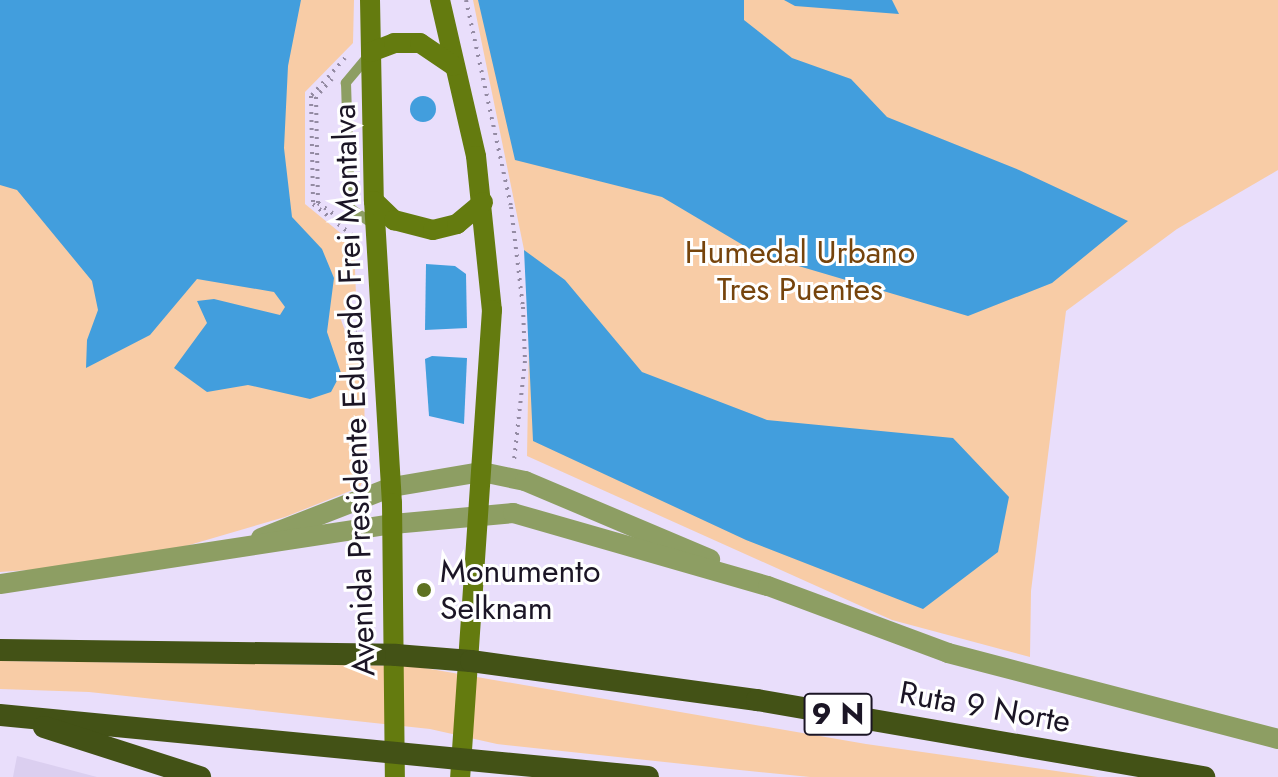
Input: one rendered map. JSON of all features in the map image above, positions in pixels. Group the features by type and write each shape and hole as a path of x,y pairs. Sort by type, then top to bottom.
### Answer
{"highway":[{"name":"Ruta 9 Norte","path":"0,650 396,655 471,661 757,700 1204,777"},
{"path":"2,715 394,751 461,767 648,777"},
{"path":"2,715 200,777"}],"main road":[{"name":"Avenida Presidente Eduardo Frei Montalva","path":"370,0 375,226 392,487 395,777"},
{"path":"440,0 483,202 492,364 477,515 471,661 461,767"},
{"path":"371,52 394,43 420,43 454,66"},
{"path":"374,201 406,226 433,230 457,224 483,202"}],"street":[{"path":"220,554 392,487 482,472 525,481 649,529 768,586"},
{"path":"0,584 220,554 393,524 477,515 543,519 768,586 948,653 1278,739"}],"lane":[{"path":"371,52 346,83 350,208 375,226"}],"path":[{"path":"349,53 311,96 313,204 362,242"},
{"path":"366,302 366,315"},
{"path":"367,328 367,343"}],"shaded area":[{"path":"17,756 97,777 13,777"}],"green space":[{"path":"0,0 354,0 353,43 305,92 305,204 354,244 356,295 340,317 345,331 364,352 365,476 360,487 285,517 186,546 57,568 0,572"},
{"name":"Humedal Urbano Tres Puentes","path":"473,0 1278,0 1278,170 1177,229 1066,311 1031,591 1030,657 892,620 527,456 530,279"},
{"path":"0,661 413,666 866,744 1098,777 810,777 730,769 497,744 430,729 89,692 0,689"}],"water":[{"path":"0,0 301,0 288,66 284,148 292,217 322,249 334,278 327,332 341,373 331,392 310,399 248,385 207,392 174,368 207,323 197,301 214,299 280,315 285,307 274,292 197,279 150,335 86,368 87,340 98,310 92,281 17,190 0,185"},
{"path":"478,0 744,0 744,20 792,58 851,79 887,117 1019,170 1128,221 1052,283 968,316 758,254 662,197 515,160"},
{"path":"784,0 892,0 899,14 795,6"},
{"path":"423,96 432,100 436,109 432,118 423,122 414,118 410,109 414,100"},
{"path":"524,250 565,280 642,372 767,420 953,438 1009,497 998,552 923,609 746,540 533,441"},
{"path":"426,264 455,266 466,274 467,328 425,330"},
{"path":"432,356 467,358 464,424 429,416 425,359"}],"place":[{"name":"Monumento Selknam","path":"424,590"}]}
